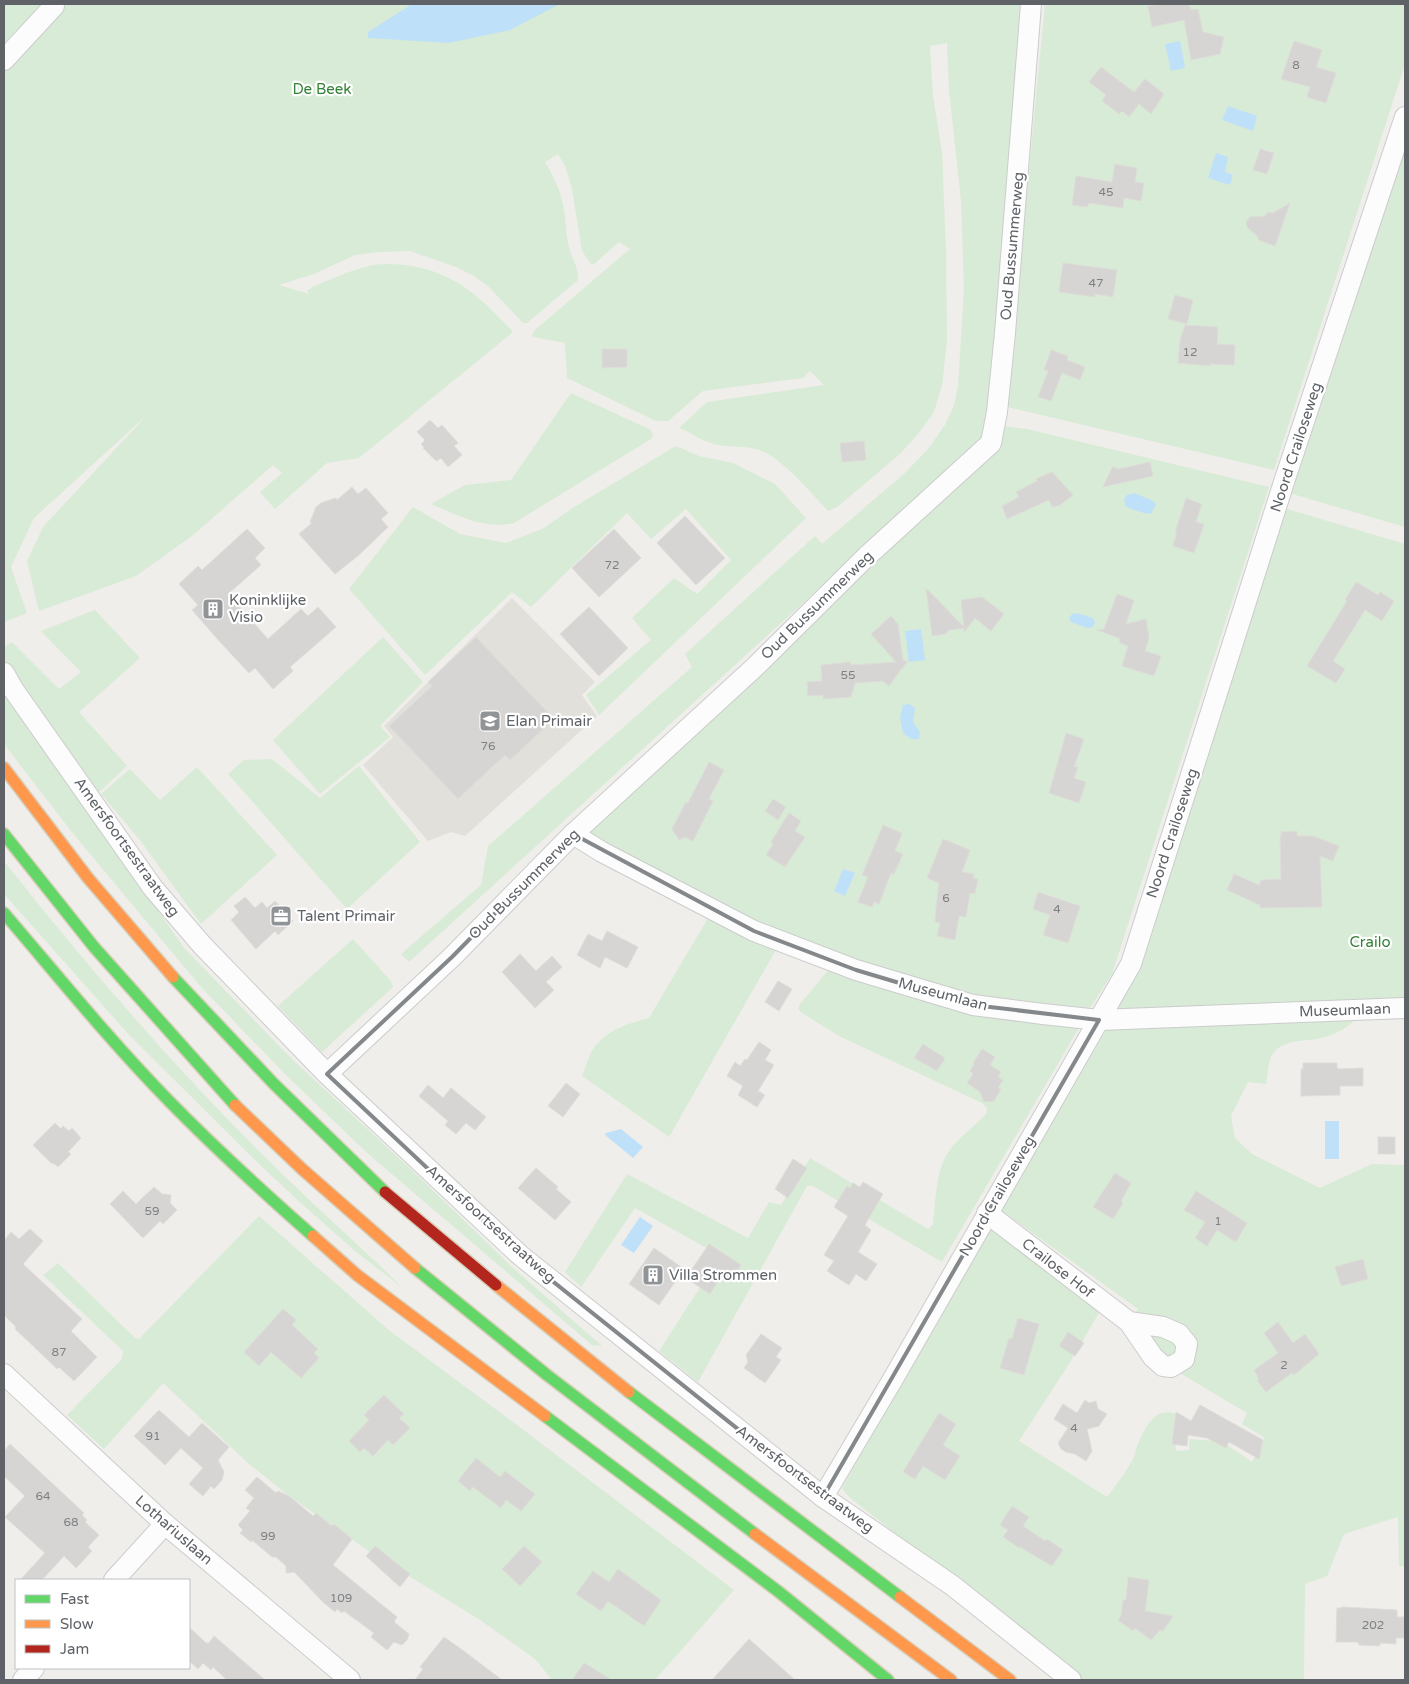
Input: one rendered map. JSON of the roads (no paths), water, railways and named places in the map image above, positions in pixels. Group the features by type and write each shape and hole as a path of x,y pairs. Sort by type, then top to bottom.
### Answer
{"main road":[{"path":"4,768 74,861 176,981 232,1042 375,1183 467,1262 610,1378 1010,1680"},
{"path":"4,834 43,886 145,1006 253,1123 342,1206 434,1286 584,1404 794,1564 951,1680"},
{"path":"4,913 101,1026 168,1100 254,1184 356,1275 779,1592 882,1678"}],"street":[{"name":"Oud Bussummerweg","path":"327,1074 452,957 574,834 756,666 866,557 990,443 997,412 1005,333 1031,4"},
{"path":"4,60 54,6"},
{"name":"Noord Crailoseweg","path":"823,1497 893,1379 1131,964 1287,472 1405,117"},
{"name":"Amersfoortsestraatweg","path":"4,673 13,689 153,888 202,945 327,1074 521,1256 823,1497 953,1586 1071,1680"},
{"name":"Museumlaan","path":"574,834 602,852 754,930 856,970 973,1004 1099,1020 1405,1008"},
{"name":"Crailose Hof","path":"987,1213 1129,1322"},
{"name":"Lothariuslaan","path":"4,1374 165,1524 350,1680"},
{"path":"115,1579 165,1524"},
{"path":"23,1680 33,1669"}],"water":[{"path":"412,4 560,4 510,30 449,43 368,38 368,32"},
{"path":"1180,41 1185,68 1171,71 1165,44"},
{"path":"1228,106 1257,116 1253,131 1222,120"},
{"path":"1216,153 1228,157 1225,172 1233,175 1230,185 1208,178"},
{"path":"1134,493 1156,504 1151,514 1126,507 1124,500 1127,495"},
{"path":"1077,613 1093,618 1095,623 1093,627 1087,628 1071,622 1069,618 1072,614"},
{"path":"921,629 925,660 909,662 905,631"},
{"path":"909,704 915,708 913,722 920,732 919,739 911,739 903,733 900,717 903,705"},
{"path":"843,869 855,873 845,896 834,891"},
{"path":"1325,1121 1339,1121 1339,1159 1325,1159"},
{"path":"621,1129 643,1147 633,1158 605,1135 606,1133"},
{"path":"640,1217 653,1226 634,1253 621,1245"}],"place":[{"name":"Koninklijke Visio","path":"213,609"},
{"name":"Elan Primair","path":"490,721"},
{"name":"Talent Primair","path":"281,916"},
{"name":"Villa Strommen","path":"653,1275"}],"park label":[{"name":"De Beek","path":"322,89"},
{"name":"Crailo","path":"1370,942"}]}
